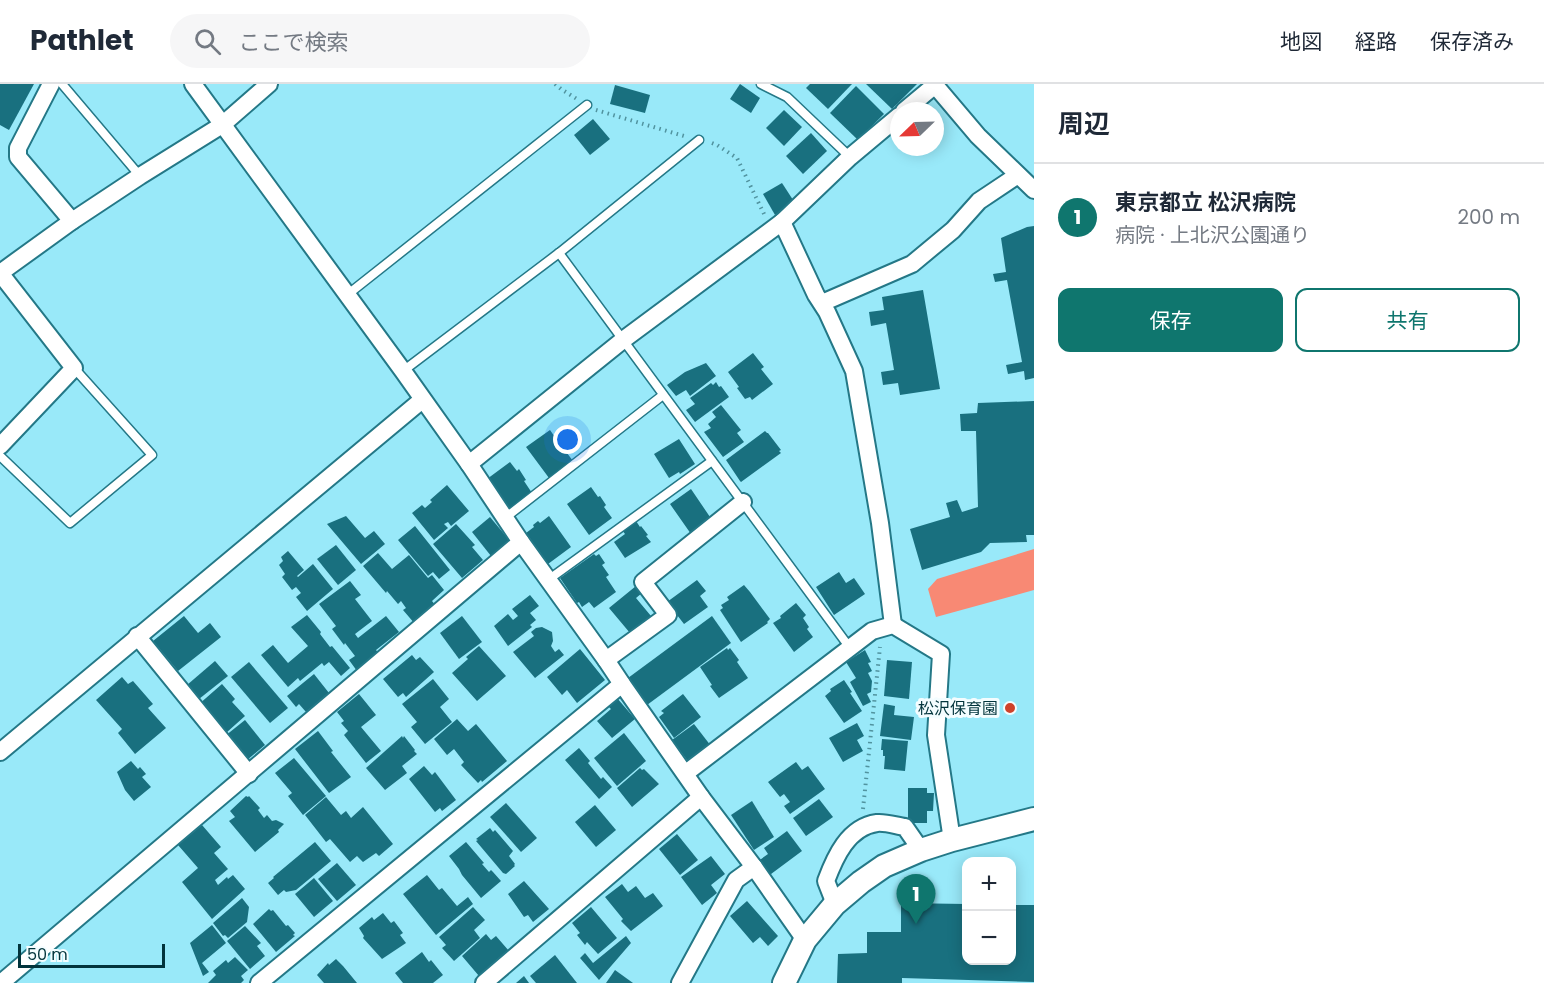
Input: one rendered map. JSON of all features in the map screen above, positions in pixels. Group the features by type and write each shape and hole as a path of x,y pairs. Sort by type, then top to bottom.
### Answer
{"street":[{"path":"51,84 18,148 18,158 72,221"},
{"path":"193,84 403,371 469,464 520,542 805,940"},
{"path":"0,446 74,368 0,273 72,221 222,124 269,84"},
{"path":"914,102 935,84 978,136 1034,190"},
{"path":"469,464 623,340 777,226 850,157 890,124"},
{"path":"822,303 912,264 953,230 979,201 1018,175"},
{"path":"777,226 827,312 854,371 880,523 888,627"},
{"path":"0,752 422,400"},
{"path":"606,660 668,615 644,582 743,502"},
{"path":"1,983 520,542"},
{"path":"686,773 872,631 888,627 941,654 936,735 952,840"},
{"path":"137,636 249,774"},
{"path":"259,983 622,684"},
{"path":"484,983 701,797"},
{"path":"784,983 805,940 835,904 861,882 884,867 921,850 1034,819"},
{"path":"835,904 826,882 833,861 846,842 862,828 878,823 905,827 921,850"},
{"path":"680,983 735,880 754,867"}],"lane":[{"path":"62,84 140,176"},
{"path":"761,84 787,97 850,157"},
{"path":"347,295 587,105"},
{"path":"403,371 559,253 699,140"},
{"path":"559,253 850,648"},
{"path":"0,456 70,523 152,455 74,368"},
{"path":"505,518 663,395"},
{"path":"548,580 712,461"}],"path":[{"path":"555,84 597,111 717,145 737,158 777,226"},
{"path":"862,828 888,627"}],"shaded area":[{"path":"1034,549 1034,590 936,617 928,589 937,579"}],"building":[{"path":"0,84 34,84 9,130 0,125"},
{"path":"740,84 760,98 751,113 730,99"},
{"path":"810,84 852,84 828,109 806,88"},
{"path":"866,84 917,84 899,102 890,102 890,107"},
{"path":"615,85 650,95 645,113 610,104"},
{"path":"856,86 884,114 858,140 830,113"},
{"path":"784,110 802,127 784,146 766,128"},
{"path":"593,119 610,139 590,155 574,135"},
{"path":"811,133 827,151 803,174 786,156"},
{"path":"782,183 795,203 775,215 763,194"},
{"path":"1034,226 1034,378 1025,380 1024,371 1008,374 1006,365 1022,362 1007,280 995,282 993,274 1006,272 1001,238"},
{"path":"923,290 940,389 900,395 898,383 883,385 881,372 894,370 886,323 871,326 869,312 884,310 882,297"},
{"path":"753,353 764,367 761,369 773,384 752,400 750,397 745,399 728,372"},
{"path":"706,363 716,376 690,396 686,390 676,396 667,385 685,372"},
{"path":"716,382 729,397 695,422 686,410 695,404 690,398"},
{"path":"1034,401 1034,535 1026,535 1027,542 990,543 981,552 922,570 910,529 950,517 946,503 957,500 962,512 978,507 976,431 961,431 960,414 977,413 978,403"},
{"path":"721,405 741,430 737,433 744,442 723,457 704,432 711,428 708,424 716,417 712,412"},
{"path":"550,430 566,448 564,449 573,461 549,478 526,447"},
{"path":"765,431 781,453 741,482 726,460"},
{"path":"679,439 695,464 669,478 654,454"},
{"path":"510,462 517,471 519,469 532,493 509,509 487,479"},
{"path":"447,485 469,511 451,526 448,522 444,524 448,528 434,540 412,513 422,505 425,508 432,502 430,500"},
{"path":"591,487 598,497 600,496 612,518 589,535 567,504"},
{"path":"691,489 710,517 707,519 709,524 691,534 670,504"},
{"path":"346,516 365,538 374,531 385,544 361,564 327,524"},
{"path":"549,516 571,547 548,564 526,533 538,521 540,523"},
{"path":"490,517 510,541 491,556 472,532"},
{"path":"636,521 651,542 625,558 614,542 625,534 622,530"},
{"path":"456,524 475,545 472,547 483,560 462,578 433,544"},
{"path":"415,526 450,570 439,579 433,572 428,576 398,540"},
{"path":"336,545 356,570 338,585 317,559"},
{"path":"288,551 304,570 298,577 313,564 333,589 307,611 296,597 301,593 296,587 292,590 282,577 285,574 279,565 283,561 281,557"},
{"path":"378,553 392,569 409,555 428,578 432,575 444,590 432,601 436,606 415,624 403,610 406,608 401,601 398,604 387,591 386,593 363,566"},
{"path":"594,554 596,556 599,554 605,563 602,565 609,575 606,577 616,592 594,608 589,602 582,607 560,578"},
{"path":"839,572 846,583 854,578 865,594 834,615 816,587"},
{"path":"697,580 706,591 700,596 708,607 684,624 667,602"},
{"path":"350,581 361,595 355,599 372,621 355,634 358,638 386,616 399,632 376,650 380,655 357,671 349,660 355,656 332,629 336,626 319,604"},
{"path":"744,585 770,619 768,623 741,642 720,610 723,608 721,605 729,600 727,597"},
{"path":"636,586 642,593 636,598 651,616 630,633 609,608"},
{"path":"530,595 539,606 530,613 536,620 530,625 532,627 508,646 494,626 508,614 513,620 518,616 512,609"},
{"path":"796,603 806,615 803,618 813,637 794,652 773,623"},
{"path":"307,615 330,647 332,646 350,668 341,676 329,662 324,666 322,663 300,681 298,678 288,687 261,655 273,645 288,663 308,646 291,627"},
{"path":"184,616 198,633 210,623 221,637 178,671 153,641"},
{"path":"462,616 482,642 459,659 440,633"},
{"path":"712,616 731,643 647,705 628,678"},
{"path":"542,627 552,632 551,646 555,652 559,649 564,655 535,678 513,652 534,636 531,632"},
{"path":"479,646 506,676 477,701 452,673"},
{"path":"727,648 728,650 730,648 739,660 737,662 748,678 719,698 700,667"},
{"path":"580,649 605,680 577,703 567,690 562,695 547,677"},
{"path":"865,650 871,662 868,663 872,671 868,673 872,681 871,692 867,694 871,702 863,706 850,682 856,678 846,662"},
{"path":"412,655 416,660 420,657 434,672 406,697 403,693 398,697 383,679"},
{"path":"887,660 912,662 909,699 884,696"},
{"path":"215,661 228,676 199,699 187,685"},
{"path":"249,662 288,708 270,723 231,677"},
{"path":"314,674 329,693 306,712 299,704 296,707 287,696"},
{"path":"122,677 128,684 133,681 153,704 148,708 166,728 135,754 118,733 122,729 96,700"},
{"path":"433,679 449,699 440,707 452,722 425,744 411,727 417,722 402,704"},
{"path":"844,680 862,711 844,723 825,696 831,691 830,689"},
{"path":"222,684 235,699 232,702 245,716 226,733 198,705"},
{"path":"359,694 376,715 361,727 381,751 366,763 344,735 348,731 341,723 344,721 337,712"},
{"path":"683,694 701,717 674,738 659,717 664,713 661,711"},
{"path":"617,698 635,719 612,738 597,721 611,709 608,706"},
{"path":"884,704 895,706 894,715 914,717 911,740 880,736"},
{"path":"457,719 468,731 476,724 507,761 482,782 481,780 478,783 461,765 464,762 454,749 447,755 434,739"},
{"path":"245,720 265,745 246,761 225,736"},
{"path":"857,723 864,736 857,740 863,751 843,762 829,738"},
{"path":"694,724 711,746 690,764 672,740"},
{"path":"318,731 351,777 329,793 295,749"},
{"path":"624,733 646,761 617,786 594,758"},
{"path":"402,736 417,754 402,766 407,773 385,790 366,768"},
{"path":"882,739 908,741 905,771 884,769 885,756 881,750"},
{"path":"579,748 601,779 603,777 612,787 599,799 565,760"},
{"path":"294,758 326,796 303,815 288,796 292,793 275,773"},
{"path":"131,761 146,774 142,777 151,787 134,801 125,790 117,772"},
{"path":"796,762 802,770 808,766 825,789 790,814 784,806 790,802 784,794 780,797 768,782"},
{"path":"424,766 432,775 435,772 456,800 442,811 440,808 435,812 409,779"},
{"path":"640,768 644,769 659,784 632,807 617,788"},
{"path":"908,788 927,788 927,793 934,793 933,811 927,811 927,823 908,823"},
{"path":"246,796 249,796 260,808 258,810 264,818 267,815 272,821 276,820 284,824 278,830 279,832 255,852 229,821 235,817 230,811"},
{"path":"326,797 341,815 346,811 351,818 363,807 393,844 379,856 376,853 363,862 357,856 350,862 330,839 326,842 305,815"},
{"path":"819,799 833,817 806,836 793,818"},
{"path":"752,801 774,837 754,850 731,815"},
{"path":"506,803 537,838 521,852 490,817"},
{"path":"595,805 616,830 596,847 575,822"},
{"path":"202,825 221,847 214,853 228,869 215,880 218,885 233,875 245,889 212,919 182,882 198,868 178,845"},
{"path":"490,828 493,832 495,830 513,851 509,856 515,866 506,874 476,841"},
{"path":"787,831 802,851 767,877 757,862 768,854 764,848"},
{"path":"677,834 698,860 680,875 659,849"},
{"path":"315,842 331,861 296,890 286,892 284,890 278,895 268,883"},
{"path":"466,842 489,872 491,870 501,881 481,898 449,856"},
{"path":"711,856 725,874 711,885 717,893 702,905 681,877"},
{"path":"337,863 356,885 337,901 318,879"},
{"path":"427,875 439,890 442,888 457,906 468,897 473,904 436,935 403,894"},
{"path":"314,878 333,901 314,917 295,894"},
{"path":"524,881 549,909 533,922 528,915 524,917 508,894"},
{"path":"622,884 628,892 636,886 645,898 653,893 663,906 631,931 621,921 623,919 605,897"},
{"path":"242,898 249,907 247,922 228,938 223,936 213,923"},
{"path":"747,901 778,936 768,946 760,937 753,943 730,916"},
{"path":"901,903 962,904 962,965 1016,965 1016,905 1034,905 1034,982 902,978 902,983 837,983 838,954 867,953 867,932 901,932"},
{"path":"473,907 485,920 474,930 480,938 454,961 442,948 446,945 439,937"},
{"path":"591,907 617,938 598,954 587,942 585,945 577,935 580,933 572,923"},
{"path":"269,909 273,910 295,933 293,935 295,936 276,952 253,924"},
{"path":"383,913 391,923 394,921 403,933 400,935 406,943 382,959 363,938 359,928 372,917 374,920"},
{"path":"212,925 226,943 202,963 209,972 203,976 190,943"},
{"path":"245,926 261,943 257,946 265,956 250,969 227,941"},
{"path":"486,934 491,940 496,936 509,951 479,976 462,956"},
{"path":"626,936 631,943 599,980 580,958 585,953 593,963"},
{"path":"422,952 443,975 433,983 403,983 395,973"},
{"path":"555,955 577,983 536,983 530,976"},
{"path":"235,957 248,970 241,976 244,980 241,983 208,983 216,975 213,971 226,960 228,963"},
{"path":"336,959 357,983 324,983 317,975 328,963 329,965"},
{"path":"615,970 633,983 606,983"},
{"path":"524,976 529,983 516,983"}],"place":[{"name":"松沢保育園","path":"1010,708"},
{"name":"東京都立 松沢病院","path":"916,924"}]}
